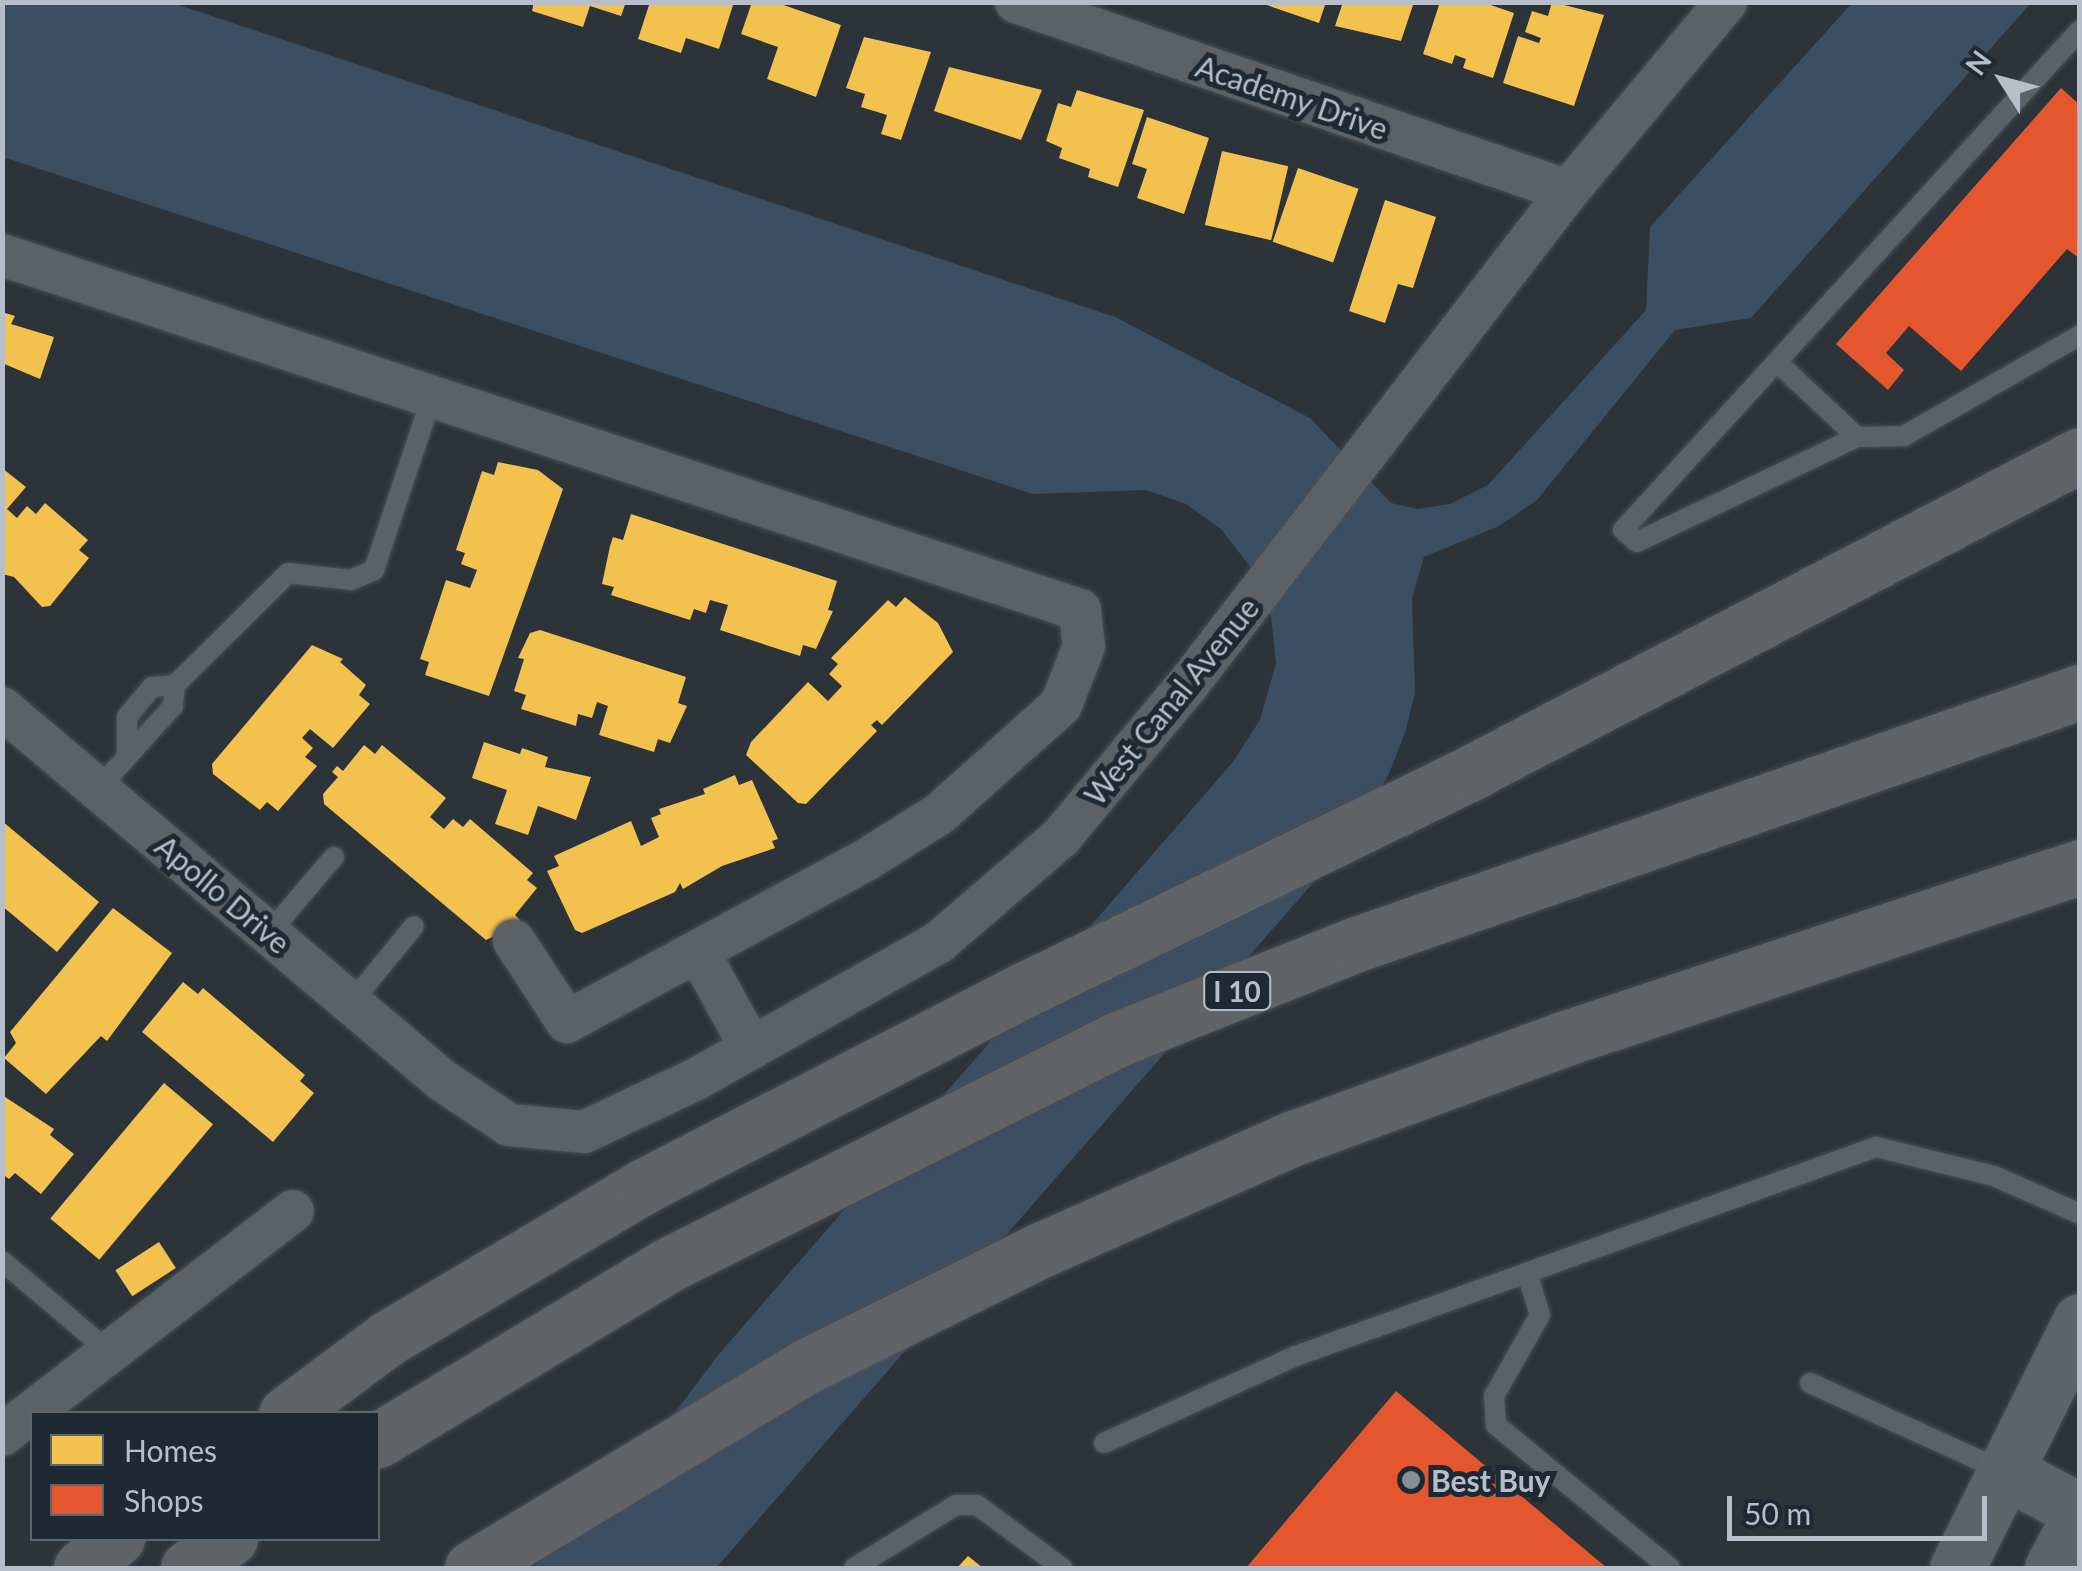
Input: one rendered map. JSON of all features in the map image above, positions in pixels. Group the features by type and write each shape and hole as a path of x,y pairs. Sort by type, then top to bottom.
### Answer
{"highway":[{"path":"290,1411 388,1338 644,1186 1078,963 1474,771 2080,455"},
{"name":"I 10","path":"380,1439 666,1266 1118,1038 1357,944 2080,692"},
{"path":"472,1568 710,1420 1043,1248 1294,1138 1566,1038 2080,867"},
{"path":"1934,916 2080,884"},
{"path":"81,1568 113,1541"},
{"path":"188,1568 226,1541"}],"main road":[{"path":"1957,1568 2008,1473 2080,1322"},
{"path":"2008,1473 2080,1513 2052,1568"}],"street":[{"name":"Academy Drive","path":"1016,2 1568,191"},
{"name":"West Canal Avenue","path":"443,1081 509,1125 584,1132 751,1048 940,942 1061,838 1189,684 1428,368 1568,191 1726,2"},
{"path":"2,255 1080,610 1084,646 1060,704 939,814 568,1022 514,940"},
{"name":"Apollo Drive","path":"2,708 443,1081"},
{"path":"698,951 751,1048"},
{"path":"34,1411 293,1211"},
{"path":"2,1435 30,1414"}],"lane":[{"path":"2080,30 1623,530 1637,542 1858,437 1904,436 2080,336"},
{"path":"1778,363 1858,437"},
{"path":"98,788 127,751 174,706 176,685 288,573 351,580 374,570 432,397"},
{"path":"269,933 334,856"},
{"path":"351,1003 414,926"},
{"path":"1104,1443 1296,1356 1876,1147 1994,1176 2080,1214"},
{"path":"2,1261 111,1353"},
{"path":"1527,1273 1540,1316 1494,1396 1496,1425 1670,1568"},
{"path":"1810,1383 2008,1473"},
{"path":"854,1568 956,1505 977,1505 1062,1568"}],"water":[{"path":"3,3 173,3 1115,317 1310,418 1391,503 1418,509 1450,504 1488,485 1646,310 1650,227 1852,3 2031,3 1751,318 1675,330 1537,500 1499,526 1424,557 1412,598 1415,693 1405,733 1388,776 1332,861 716,1568 533,1568 613,1495 719,1354 1232,763 1260,720 1276,663 1271,616 1258,577 1221,529 1186,504 1146,490 1033,494 3,157"}],"building: Homes":[{"path":"534,2 626,2 621,16 590,6 583,27 532,11"},
{"path":"650,2 734,2 719,49 686,38 681,53 638,39"},
{"path":"752,2 775,2 841,25 816,97 767,79 778,47 741,34"},
{"path":"1258,2 1326,2 1319,23"},
{"path":"1343,2 1414,2 1401,41 1335,26"},
{"path":"1440,2 1482,2 1514,13 1493,78 1463,68 1466,59 1455,55 1452,64 1423,54"},
{"path":"1552,2 1604,15 1574,106 1503,83 1518,36 1539,43 1541,38 1525,32 1532,11 1548,16"},
{"path":"864,37 931,52 901,140 881,134 887,115 861,107 865,94 846,88"},
{"path":"949,67 1042,90 1021,140 934,111"},
{"path":"1077,90 1144,110 1118,187 1088,177 1090,169 1059,158 1062,148 1046,141 1058,103 1071,107"},
{"path":"1147,117 1209,138 1184,214 1137,198 1147,169 1132,164"},
{"path":"1222,151 1288,166 1271,240 1205,225"},
{"path":"1298,168 1359,189 1333,263 1273,242"},
{"path":"1385,200 1436,217 1413,288 1398,284 1385,323 1349,311"},
{"path":"2,312 15,316 11,324 54,337 40,379 2,363"},
{"path":"498,462 538,470 563,489 489,696 425,675 429,662 420,659 446,580 470,588 477,570 461,564 465,553 456,550 482,471 494,475"},
{"path":"2,468 26,487 7,509 17,518 27,506 36,514 45,503 88,540 79,550 89,558 50,606 42,607 14,577 2,574"},
{"path":"631,514 837,581 828,610 833,611 816,649 803,645 800,656 720,630 728,605 710,600 706,613 694,609 690,620 611,595 614,587 602,584 610,546 613,537 623,540"},
{"path":"905,597 938,623 953,652 882,725 877,720 871,725 877,731 806,804 798,803 746,755 751,742 808,682 828,701 842,686 829,674 838,664 831,658 888,600 896,607"},
{"path":"540,630 686,677 678,703 687,706 670,743 658,739 654,752 599,735 608,706 597,702 592,718 578,714 576,726 521,709 526,695 514,691 524,659 518,658 530,633"},
{"path":"312,645 343,659 340,662 366,685 359,695 370,704 333,748 310,729 302,738 313,748 305,757 317,766 278,811 267,802 260,810 213,774 212,764"},
{"path":"484,742 520,754 522,748 548,757 545,767 591,777 576,820 538,806 528,835 495,824 507,790 472,778"},
{"path":"364,745 375,754 382,745 446,798 430,817 444,829 453,819 463,827 470,819 533,873 527,880 537,888 515,915 520,920 515,926 486,940 324,804 323,794 338,777 332,772 337,766 343,771"},
{"path":"735,775 739,785 752,780 778,839 772,841 775,848 722,866 683,889 680,883 675,892 582,933 575,930 547,871 559,866 554,856 631,821 641,846 659,837 651,818 661,814 659,809 705,794 703,789"},
{"path":"2,821 99,902 57,952 2,906"},
{"path":"113,908 172,953 107,1041 101,1036 46,1094 4,1058 16,1043 10,1032"},
{"path":"183,982 198,994 203,988 305,1075 300,1081 314,1093 273,1142 142,1032"},
{"path":"164,1083 213,1124 99,1260 50,1219"},
{"path":"2,1095 54,1129 50,1135 74,1154 41,1194 15,1173 9,1179 2,1174"},
{"path":"159,1242 176,1268 132,1296 115,1270"},
{"path":"968,1556 983,1568 957,1568"}],"building: Shops":[{"path":"2061,88 2080,105 2080,259 2067,249 1961,371 1909,326 1886,353 1904,370 1888,390 1836,344"},
{"name":"Best Buy","path":"1396,1391 1607,1568 1246,1568"}],"place":[{"name":"Best Buy","path":"1411,1480"}]}
